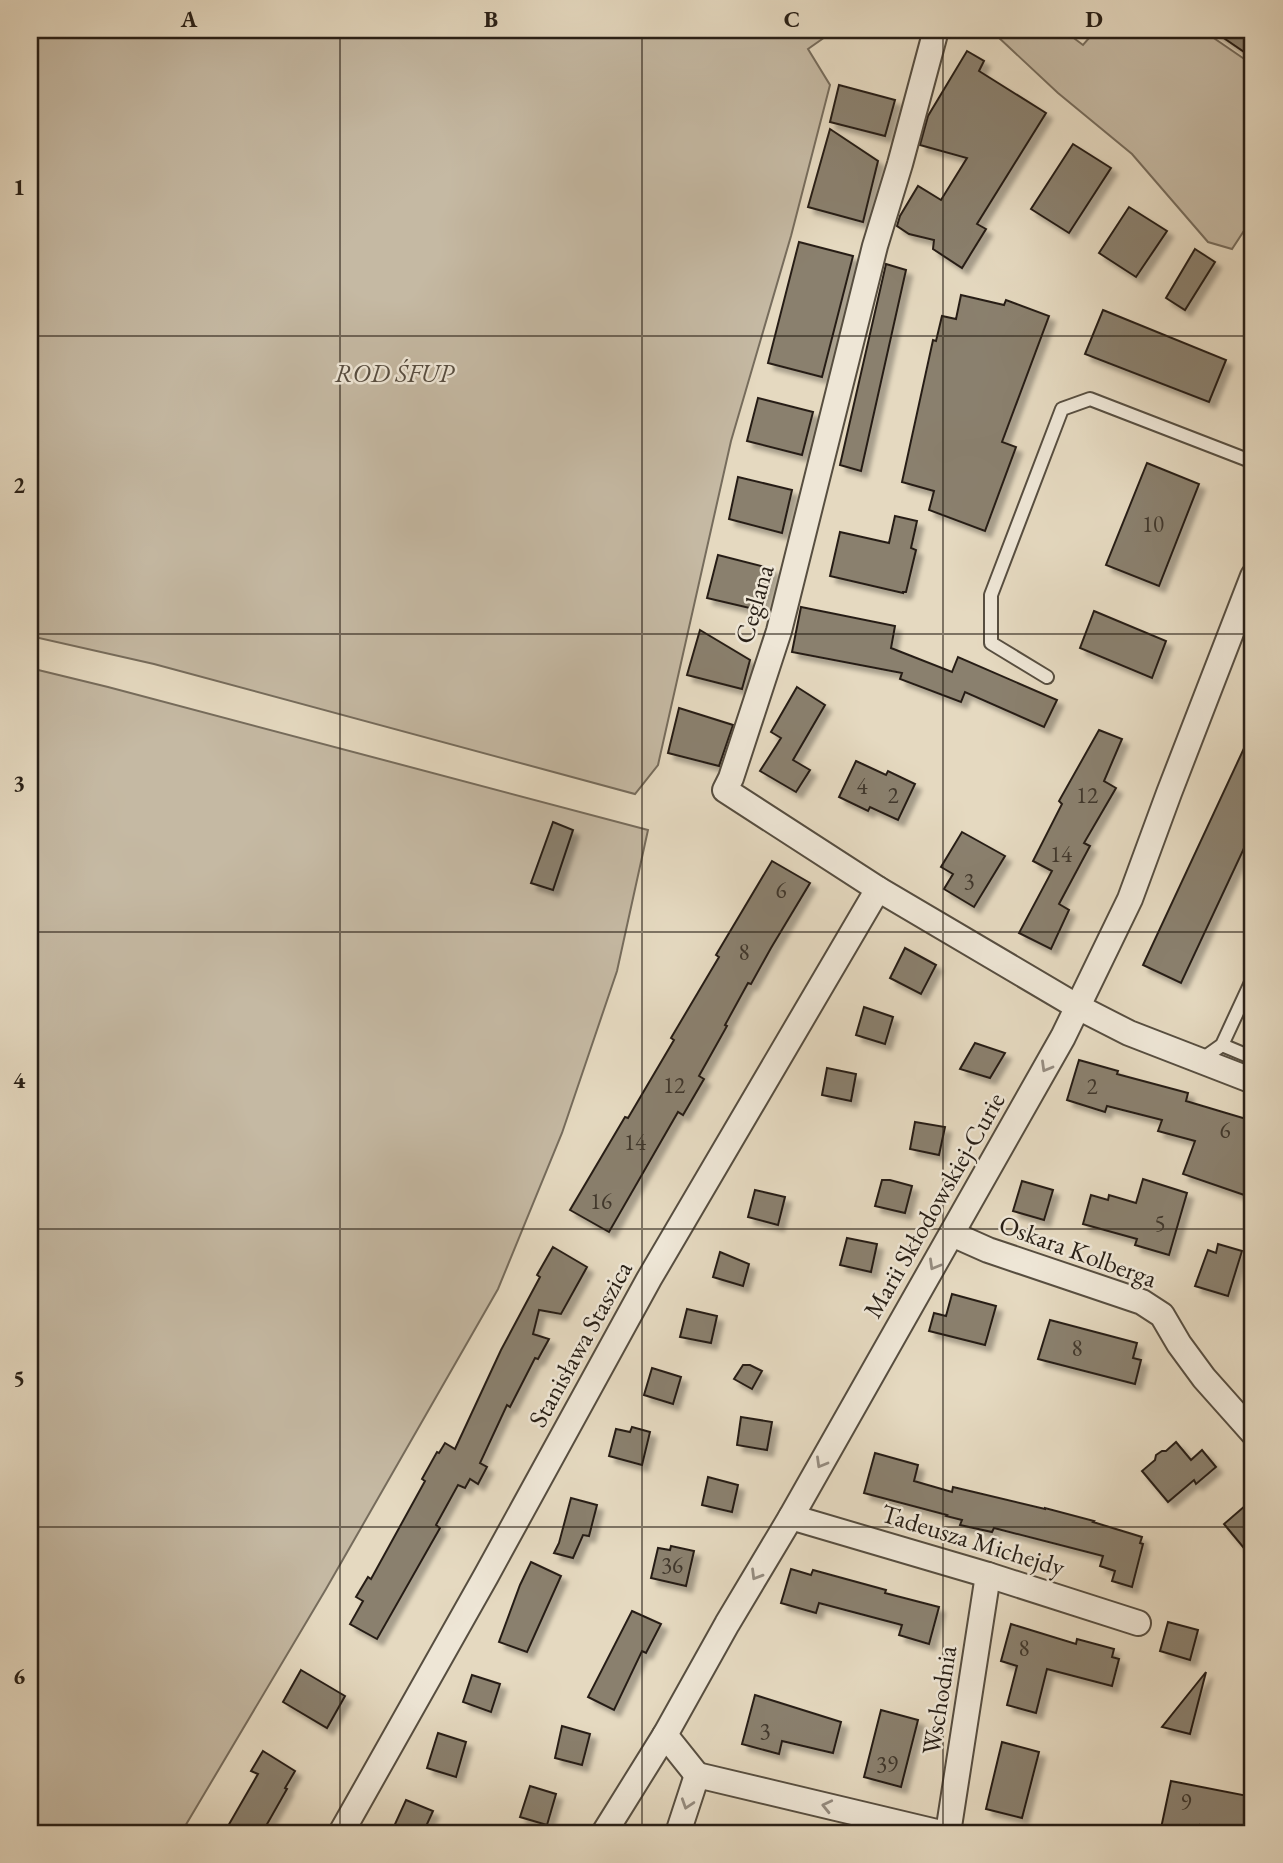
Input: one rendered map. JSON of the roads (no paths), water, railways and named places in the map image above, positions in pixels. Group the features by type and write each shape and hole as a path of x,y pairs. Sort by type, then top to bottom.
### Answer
{"street":[{"name":"Ceglana","path":"936,30 875,246 779,631 732,778 725,790 878,889 1078,1007 1129,1033 1253,1081"},
{"name":"Marii Skłodowskiej-Curie","path":"604,1833 665,1735 791,1517 1078,1007 1130,900 1253,576"},
{"name":"Stanisława Staszica","path":"341,1833 649,1279 878,889"},
{"name":"Oskara Kolberga","path":"952,1234 988,1250 1142,1302 1162,1315 1204,1378 1253,1433"},
{"name":"Tadeusza Michejdy","path":"791,1517 1138,1623"},
{"name":"Wschodnia","path":"948,1833 988,1575"},
{"path":"665,1735 697,1775 941,1833"},
{"path":"678,1833 697,1775"}],"lane":[{"path":"1047,677 991,643 991,595 1062,409 1090,399 1253,462"},
{"path":"1200,1060 1222,1045 1253,978"},
{"path":"1222,1045 1253,1058"}],"park label":[{"name":"ROD ŚFUP","path":"394,373"}]}
